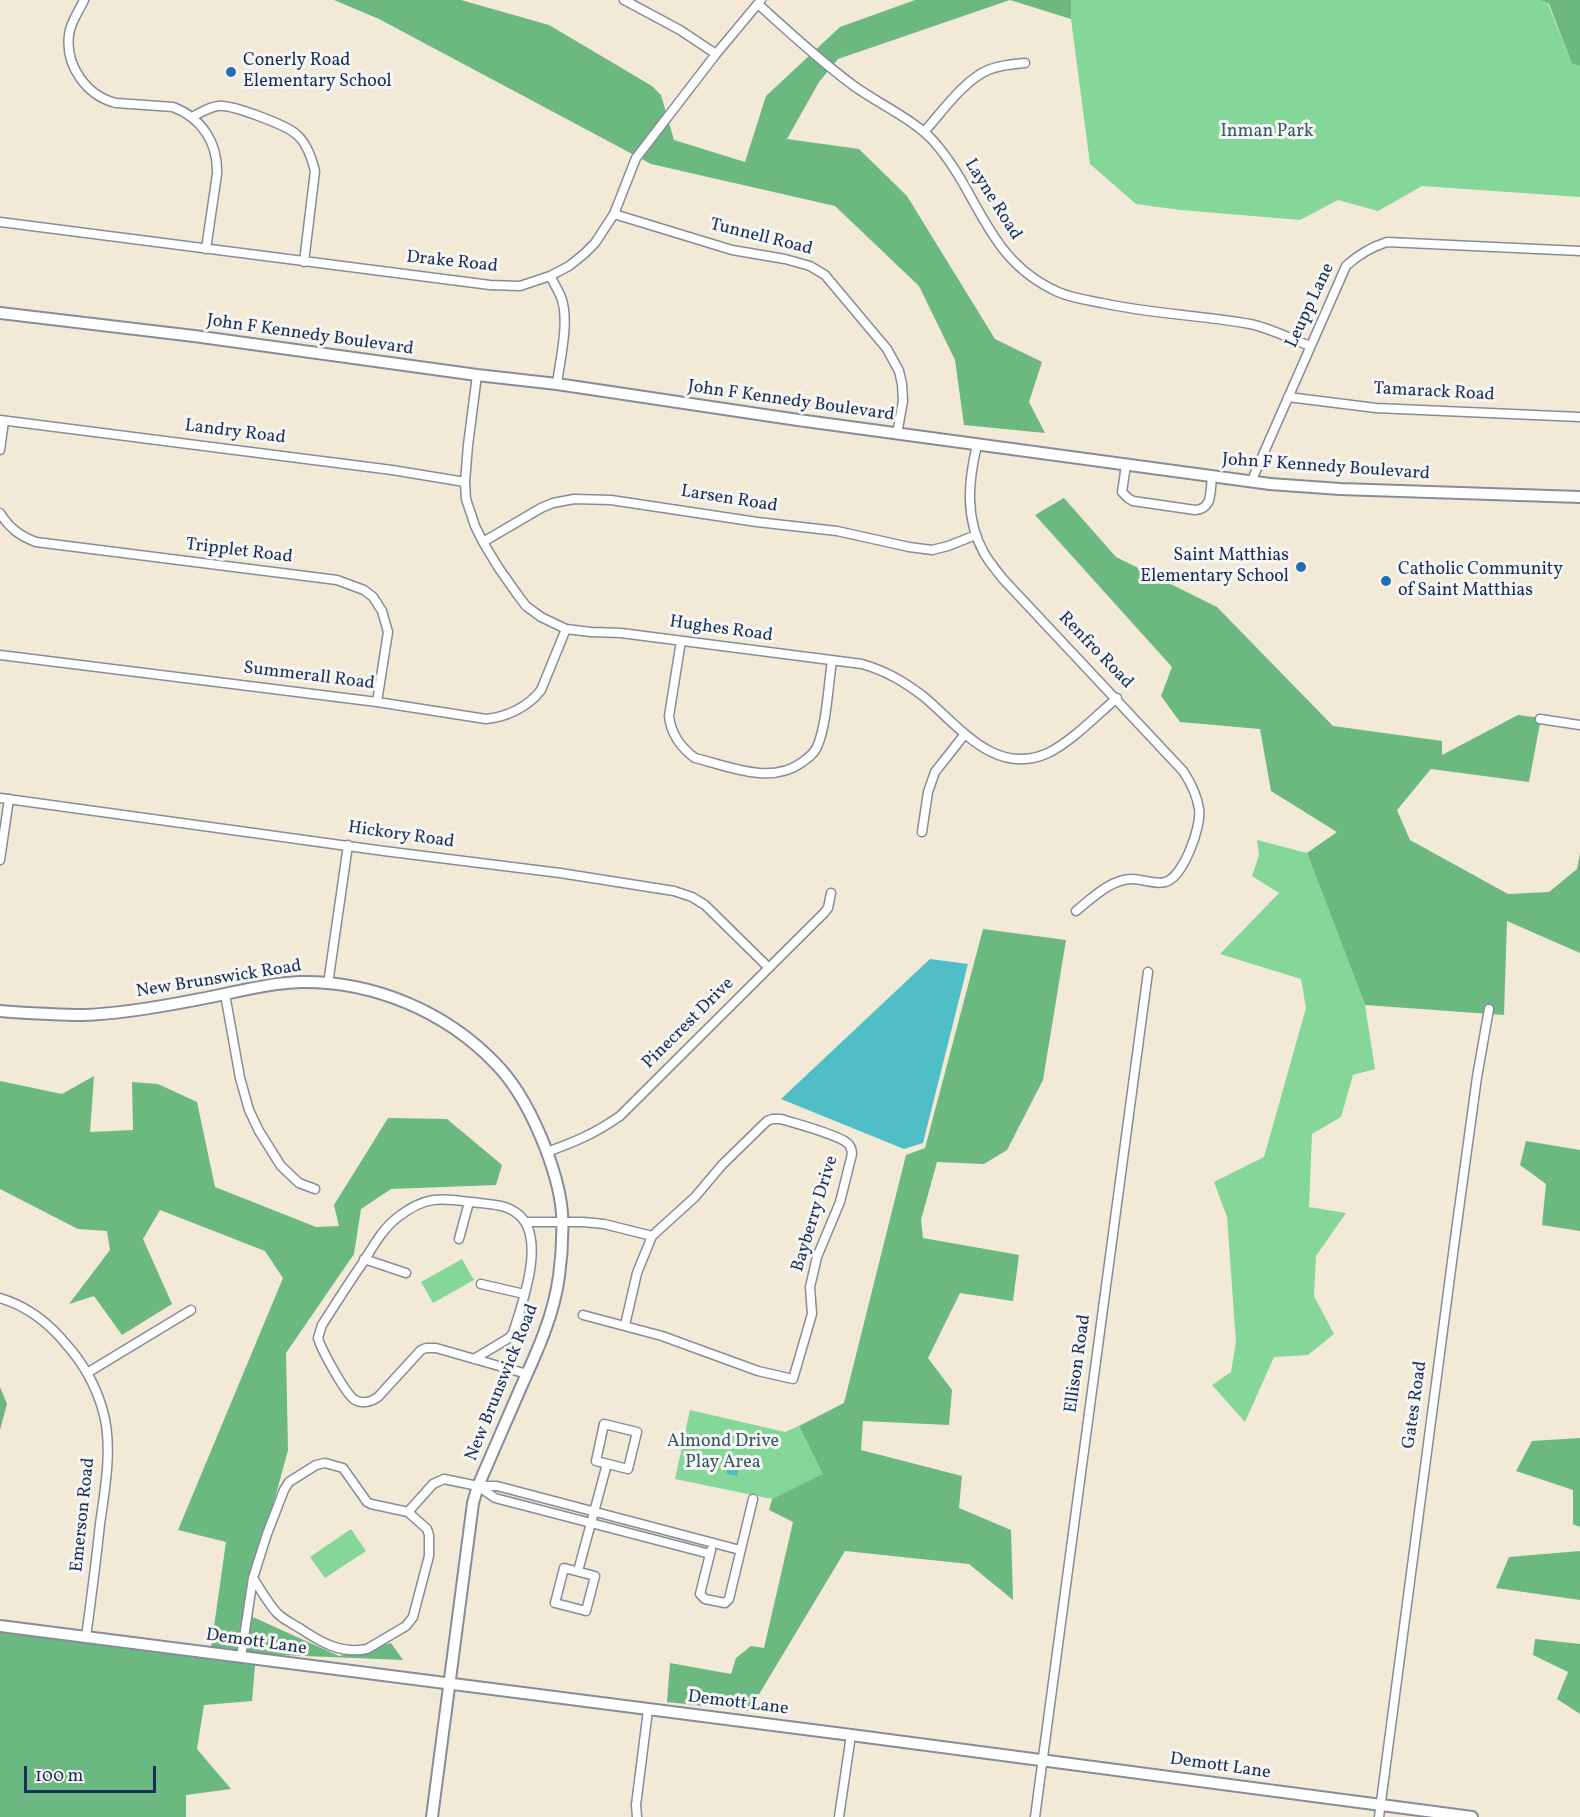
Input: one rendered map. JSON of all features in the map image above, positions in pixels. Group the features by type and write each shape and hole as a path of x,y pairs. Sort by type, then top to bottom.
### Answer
{"street":[{"path":"84,0 69,33 68,49 84,84 93,93 107,101 173,107 192,117 209,135 214,145 218,164 206,249"},
{"path":"624,0 680,30 716,54"},
{"name":"Drake Road","path":"0,222 490,285 520,286 550,276 569,266 595,243 614,214 636,158 759,2"},
{"name":"Layne Road","path":"759,2 816,56 855,87 924,132 935,142 952,166 996,242 1030,277 1057,292 1073,297 1116,306 1252,325 1310,346"},
{"path":"924,132 977,75 1005,65 1025,63"},
{"path":"192,117 211,107 227,106 288,129 301,139 313,161 315,171 304,262"},
{"name":"Tunnell Road","path":"614,214 732,250 785,259 810,266 825,275 887,349 899,371 903,401 897,434"},
{"name":"Leupp Lane","path":"1251,482 1346,266 1356,257 1387,242 1580,251"},
{"path":"550,276 561,297 565,325 557,384"},
{"name":"John F Kennedy Boulevard","path":"0,313 557,384 897,434 1251,482 1340,489 1580,497"},
{"name":"Hughes Road","path":"477,375 468,445 466,500 475,526 498,567 526,606 541,617 566,629 621,633 862,664 885,671 922,696 986,751 1011,758 1033,758 1050,752 1078,732 1117,698"},
{"name":"Tamarack Road","path":"1288,396 1376,408 1580,417"},
{"path":"0,450 2,421"},
{"name":"Landry Road","path":"2,421 392,470 465,482"},
{"name":"Renfro Road","path":"977,445 969,499 976,535 985,554 1003,579 1184,771 1194,788 1199,808 1199,825 1193,843 1176,874 1168,881 1163,883 1125,880 1099,892 1077,911"},
{"path":"1126,465 1122,492 1128,498 1195,510 1205,508 1208,504 1212,477"},
{"name":"Larsen Road","path":"483,542 541,508 574,499 611,500 757,522 837,531 932,550 976,535"},
{"name":"Tripplet Road","path":"0,513 6,523 21,537 36,542 337,580 364,590 373,597 382,611 388,632 377,702"},
{"name":"Summerall Road","path":"0,655 377,702 478,718 497,718 528,703 541,690 566,629"},
{"path":"681,641 669,716 676,739 695,758 766,774 785,772 811,756 816,750 823,724 832,661"},
{"path":"1540,719 1580,725"},
{"path":"922,832 928,792 935,772 965,734"},
{"path":"0,860 5,798"},
{"name":"Hickory Road","path":"5,798 560,873 674,891 692,897 705,905 769,968"},
{"path":"328,984 348,845"},
{"name":"Pinecrest Drive","path":"547,1152 589,1136 620,1116 828,909 831,893"},
{"name":"Ellison Road","path":"1035,1817 1148,972"},
{"name":"New Brunswick Road","path":"0,1011 38,1014 104,1014 301,982 355,987 403,1000 441,1020 474,1044 496,1063 513,1085 536,1124 558,1191 562,1223 562,1248 555,1298 527,1374 478,1486 473,1503 432,1817"},
{"path":"225,994 240,1078 249,1110 281,1166 299,1184 315,1189"},
{"name":"Gates Road","path":"1379,1817 1454,1243 1477,1077 1489,1010"},
{"name":"Bayberry Drive","path":"781,1119 838,1138 852,1149 840,1202 817,1257 810,1287 812,1314 793,1379 758,1371 625,1325 637,1273 652,1236 695,1197 722,1165 767,1121 781,1119"},
{"path":"474,1359 511,1335 533,1256 526,1222 518,1213 508,1208 433,1199 417,1204 389,1224 364,1259 322,1325 318,1338 329,1362 352,1398 362,1402 374,1400 421,1350 431,1347 527,1374"},
{"path":"459,1239 469,1202"},
{"path":"526,1222 604,1224 652,1236"},
{"path":"364,1259 406,1273"},
{"path":"481,1284 524,1294"},
{"name":"Emerson Road","path":"0,1298 25,1307 48,1324 74,1353 87,1373 104,1413 108,1464 86,1637"},
{"path":"87,1373 191,1310"},
{"path":"583,1315 625,1325"},
{"path":"604,1424 637,1432 628,1469 607,1464 596,1461 604,1424"},
{"path":"241,1657 253,1578 267,1534 289,1482 311,1467 324,1463 343,1468 367,1502 408,1512 427,1529 430,1541 429,1556 413,1617 406,1626 367,1649 335,1648 324,1644 275,1611 253,1578"},
{"path":"578,1571 607,1464"},
{"path":"408,1512 433,1484 444,1479 478,1486 497,1486 740,1550"},
{"path":"478,1486 495,1498 710,1554"},
{"path":"713,1542 700,1594 705,1599 721,1604 729,1599 753,1499"},
{"path":"564,1568 578,1571 595,1575 586,1611 555,1603 564,1568"},
{"name":"Demott Lane","path":"0,1626 1472,1817"},
{"path":"637,1817 636,1805 648,1710"},
{"path":"839,1817 851,1735"}],"green space":[{"path":"334,0 461,0 549,25 652,86 661,95 674,140 745,162 766,96 840,27 915,0 1010,0 838,59 819,82 787,139 859,149 907,196 995,339 1042,362 1029,402 1045,433 964,425 955,360 919,286 835,206 651,164 379,19"},
{"path":"1010,0 1071,0 1071,19"},
{"name":"Inman Park","path":"1071,0 1540,0 1548,4 1572,64 1580,66 1580,197 1422,186 1378,211 1338,200 1300,220 1136,204 1090,164 1071,19"},
{"path":"1540,0 1580,0 1580,66 1572,64 1549,4"},
{"path":"1064,498 1116,557 1217,607 1333,726 1442,741 1442,755 1518,715 1541,718 1529,782 1431,769 1397,810 1410,840 1508,894 1549,892 1577,869 1580,853 1580,953 1507,921 1504,1015 1365,1005 1307,853 1337,832 1271,791 1260,729 1180,722 1161,696 1172,667 1035,515"},
{"path":"1257,840 1307,853 1365,1005 1375,1069 1353,1075 1341,1117 1312,1134 1309,1207 1346,1213 1316,1256 1314,1296 1334,1334 1308,1355 1274,1357 1245,1422 1212,1385 1231,1372 1236,1342 1227,1217 1214,1182 1264,1157 1306,1008 1301,979 1220,954 1279,893 1252,876 1259,855"},
{"path":"983,929 1066,940 1043,1080 1007,1150 984,1164 937,1162 921,1220 923,1238 1019,1255 1013,1301 960,1293 928,1358 952,1390 949,1425 863,1421 861,1450 962,1476 959,1508 1011,1530 1013,1600 969,1564 845,1551 749,1711 667,1702 670,1663 731,1674 736,1658 751,1646 764,1648 793,1522 769,1510 772,1499 823,1474 799,1426 844,1403 906,1155 925,1148"},
{"path":"94,1076 90,1132 133,1130 132,1082 158,1084 197,1102 215,1187 316,1227 339,1226 334,1205 388,1118 447,1119 502,1165 496,1185 391,1189 361,1209 354,1254 286,1353 288,1450 244,1613 339,1656 391,1643 403,1660 256,1654 252,1701 204,1705 197,1749 231,1789 186,1795 186,1817 0,1817 0,1625 211,1648 226,1542 178,1530 283,1278 265,1251 160,1210 143,1239 172,1304 122,1335 94,1296 69,1304 110,1250 107,1231 78,1229 0,1189 0,1081 62,1094"},
{"path":"1526,1141 1580,1150 1580,1231 1542,1225 1546,1184 1520,1165"},
{"path":"462,1259 474,1280 433,1303 421,1282"},
{"path":"0,1387 7,1404 0,1430"},
{"name":"Almond Drive Play Area","path":"690,1410 785,1432 799,1426 824,1474 772,1499 675,1479"},
{"path":"1580,1438 1580,1527 1573,1524 1573,1490 1516,1471 1532,1441"},
{"path":"351,1529 366,1551 325,1578 310,1557"},
{"path":"1580,1551 1580,1600 1496,1588 1509,1557"},
{"path":"1535,1639 1580,1644 1580,1714 1557,1699 1568,1672 1533,1655"}],"water":[{"path":"930,959 968,964 923,1143 904,1149 781,1099"},
{"path":"730,1454 741,1457 737,1476 726,1474"}],"place":[{"name":"Conerly Road Elementary School","path":"231,72"},
{"name":"Saint Matthias Elementary School","path":"1301,567"},
{"name":"Catholic Community of Saint Matthias","path":"1386,581"}]}
